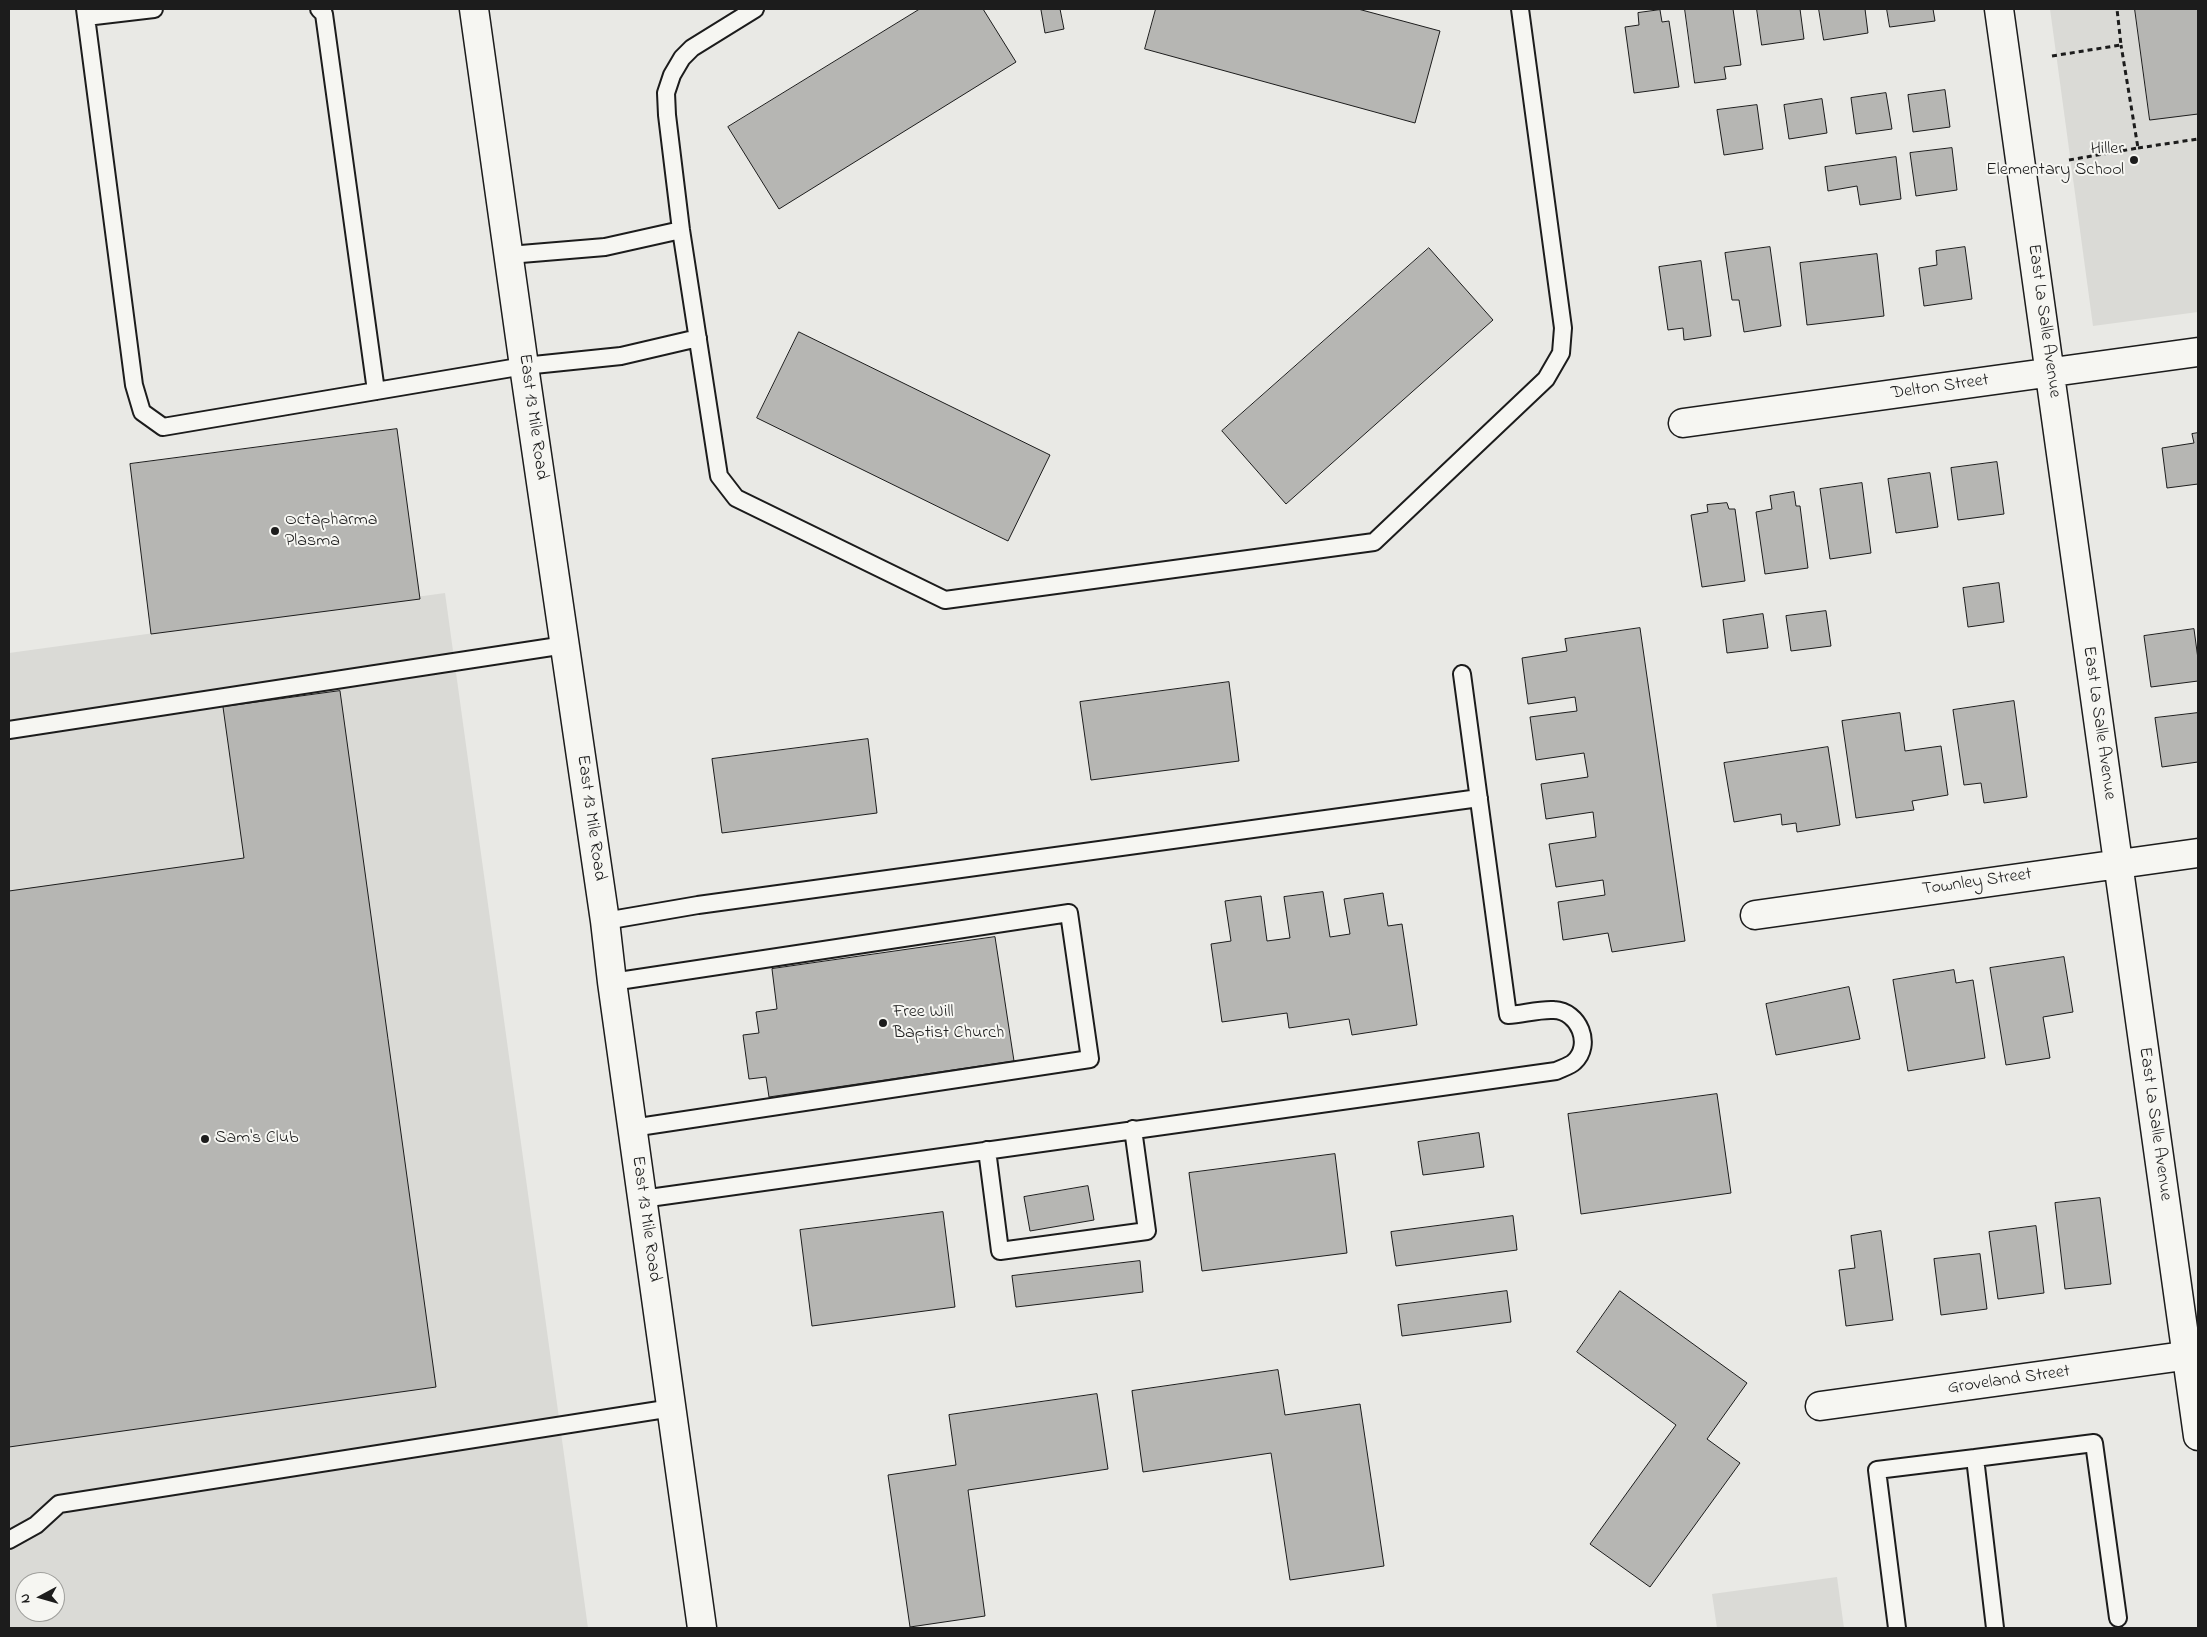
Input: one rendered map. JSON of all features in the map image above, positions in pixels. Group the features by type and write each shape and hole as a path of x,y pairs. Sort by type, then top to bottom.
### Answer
{"street":[{"name":"East 13 Mile Road","path":"474,9 524,366 606,921 612,982 702,1628"},
{"name":"East La Salle Avenue","path":"1999,9 2118,864 2193,1355 2198,1436"},
{"name":"Delton Street","path":"1682,423 2198,352"},
{"name":"Townley Street","path":"1756,915 2198,853"},
{"name":"Groveland Street","path":"1820,1406 2193,1355"}],"lane":[{"path":"154,9 86,13 134,385 142,412 163,427 524,366 621,356 698,338"},
{"path":"319,9 324,14 376,391"},
{"path":"755,9 692,48 682,58 672,75 666,93 681,230 719,476 736,498 945,600 1374,542 1546,379 1560,353 1563,328 1520,9"},
{"path":"509,255 606,248 681,230"},
{"path":"9,730 565,645"},
{"path":"642,1198 1556,1070 1574,1062 1581,1049 1583,1035 1578,1022 1569,1014 1556,1009 1508,1015 1462,674"},
{"path":"606,921 698,905 1480,798"},
{"path":"612,982 1069,913 1090,1059 632,1128"},
{"path":"987,1150 1000,1251 1128,1234 1147,1231 1134,1129"},
{"path":"9,1540 36,1525 58,1504 672,1408"},
{"path":"1897,1628 1877,1470 2094,1443 2118,1618"},
{"path":"1975,1458 1995,1628"}],"path":[{"path":"2117,9 2121,46 2138,148"},
{"path":"2052,56 2121,46"},
{"path":"2069,160 2198,140"}],"shaded area":[{"name":"Hiller Elementary School","path":"2050,9 2198,9 2198,312 2093,326"},
{"path":"445,593 588,1628 9,1628 9,653"},
{"path":"1837,1577 1844,1628 1717,1628 1712,1594"}],"building":[{"path":"920,9 983,9 1016,62 779,209 728,127"},
{"path":"1060,9 1064,29 1045,33 1041,10"},
{"path":"1156,9 1358,9 1440,31 1415,123 1145,49"},
{"path":"1685,9 1733,9 1741,65 1724,67 1726,79 1695,83"},
{"path":"1757,9 1800,9 1804,39 1762,45"},
{"path":"1819,9 1865,9 1868,33 1824,40"},
{"path":"1887,9 1933,9 1935,21 1890,27"},
{"path":"2135,9 2198,9 2198,114 2150,120"},
{"path":"1660,10 1662,22 1669,21 1679,87 1634,93 1625,27 1639,25 1638,13"},
{"path":"1945,90 1950,127 1913,132 1908,95"},
{"path":"1886,93 1892,129 1856,134 1851,98"},
{"path":"1822,99 1827,133 1789,139 1784,105"},
{"path":"1757,105 1763,149 1724,155 1717,110"},
{"path":"1952,148 1957,190 1916,196 1910,153"},
{"path":"1896,157 1901,199 1860,205 1857,186 1828,191 1825,167"},
{"path":"1770,247 1781,326 1744,332 1739,300 1732,300 1725,253"},
{"path":"1965,247 1972,299 1924,306 1919,268 1937,265 1936,251"},
{"path":"1429,248 1493,320 1286,504 1222,431"},
{"path":"1877,254 1884,316 1807,325 1800,263"},
{"path":"1701,261 1711,336 1684,340 1683,328 1668,330 1659,267"},
{"path":"799,332 1050,455 1008,541 757,418"},
{"name":"Octapharma Plasma","path":"397,429 420,599 151,634 130,464"},
{"path":"2198,433 2198,484 2167,488 2162,448 2194,443 2192,434"},
{"path":"1997,462 2004,514 1958,520 1951,468"},
{"path":"1930,473 1938,527 1896,533 1888,479"},
{"path":"1862,483 1871,553 1830,559 1820,489"},
{"path":"1794,492 1796,506 1800,506 1808,568 1765,574 1756,512 1772,509 1770,496"},
{"path":"1727,503 1729,509 1735,509 1745,581 1702,587 1691,515 1708,512 1707,505"},
{"path":"1999,583 2004,622 1968,627 1963,588"},
{"path":"1826,611 1831,646 1791,651 1786,616"},
{"path":"1763,614 1768,648 1727,653 1723,620"},
{"path":"1640,628 1685,941 1612,952 1608,933 1563,940 1558,902 1605,895 1603,880 1556,887 1549,844 1596,837 1593,812 1546,819 1541,784 1588,777 1584,753 1536,760 1530,717 1577,711 1575,697 1528,704 1522,658 1567,651 1565,639"},
{"path":"2194,629 2198,659 2198,681 2151,687 2144,636"},
{"path":"1229,682 1239,761 1091,780 1080,702"},
{"name":"Sam's Club","path":"340,691 436,1387 9,1447 9,891 244,858 223,707"},
{"path":"2014,701 2027,797 1984,803 1981,783 1964,785 1953,710"},
{"path":"1900,713 1905,751 1941,746 1948,795 1912,801 1914,810 1856,818 1842,721"},
{"path":"2198,713 2198,762 2162,767 2155,718"},
{"path":"868,739 877,813 722,833 712,759"},
{"path":"1828,747 1840,825 1797,832 1796,823 1782,825 1781,814 1734,822 1724,763"},
{"path":"1323,892 1330,937 1350,934 1344,899 1383,893 1388,926 1402,924 1417,1025 1352,1035 1349,1019 1289,1028 1287,1013 1222,1022 1211,944 1231,941 1225,901 1261,896 1267,941 1290,938 1284,897"},
{"name":"Free Will Baptist Church","path":"995,937 1014,1061 769,1097 766,1077 749,1079 743,1035 759,1033 756,1012 777,1009 772,969"},
{"path":"2064,957 2073,1012 2043,1017 2050,1058 2006,1065 1990,968"},
{"path":"1954,970 1956,983 1973,980 1985,1058 1908,1071 1893,980"},
{"path":"1849,987 1860,1039 1776,1055 1766,1004"},
{"path":"1717,1094 1731,1193 1581,1214 1568,1114"},
{"path":"1479,1133 1484,1167 1423,1175 1418,1142"},
{"path":"1335,1154 1347,1253 1202,1271 1189,1173"},
{"path":"1088,1186 1094,1220 1030,1231 1024,1197"},
{"path":"2100,1198 2111,1284 2065,1289 2055,1203"},
{"path":"943,1212 955,1307 812,1326 800,1230"},
{"path":"1513,1216 1517,1250 1396,1266 1391,1232"},
{"path":"2036,1226 2044,1293 1998,1299 1989,1232"},
{"path":"1881,1231 1893,1320 1846,1326 1839,1270 1855,1268 1851,1236"},
{"path":"1980,1254 1987,1309 1941,1315 1934,1259"},
{"path":"1140,1261 1143,1292 1016,1307 1012,1276"},
{"path":"1507,1291 1511,1322 1402,1336 1398,1305"},
{"path":"1620,1291 1747,1383 1707,1439 1740,1463 1650,1587 1590,1544 1676,1425 1577,1352"},
{"path":"1278,1370 1285,1415 1360,1404 1384,1566 1290,1580 1271,1453 1143,1472 1132,1391"},
{"path":"1097,1394 1108,1469 968,1490 985,1616 910,1627 888,1475 956,1465 949,1415"}],"place":[{"name":"Hiller Elementary School","path":"2134,160"},
{"name":"Octapharma Plasma","path":"275,531"},
{"name":"Free Will Baptist Church","path":"883,1023"},
{"name":"Sam's Club","path":"205,1139"}]}
